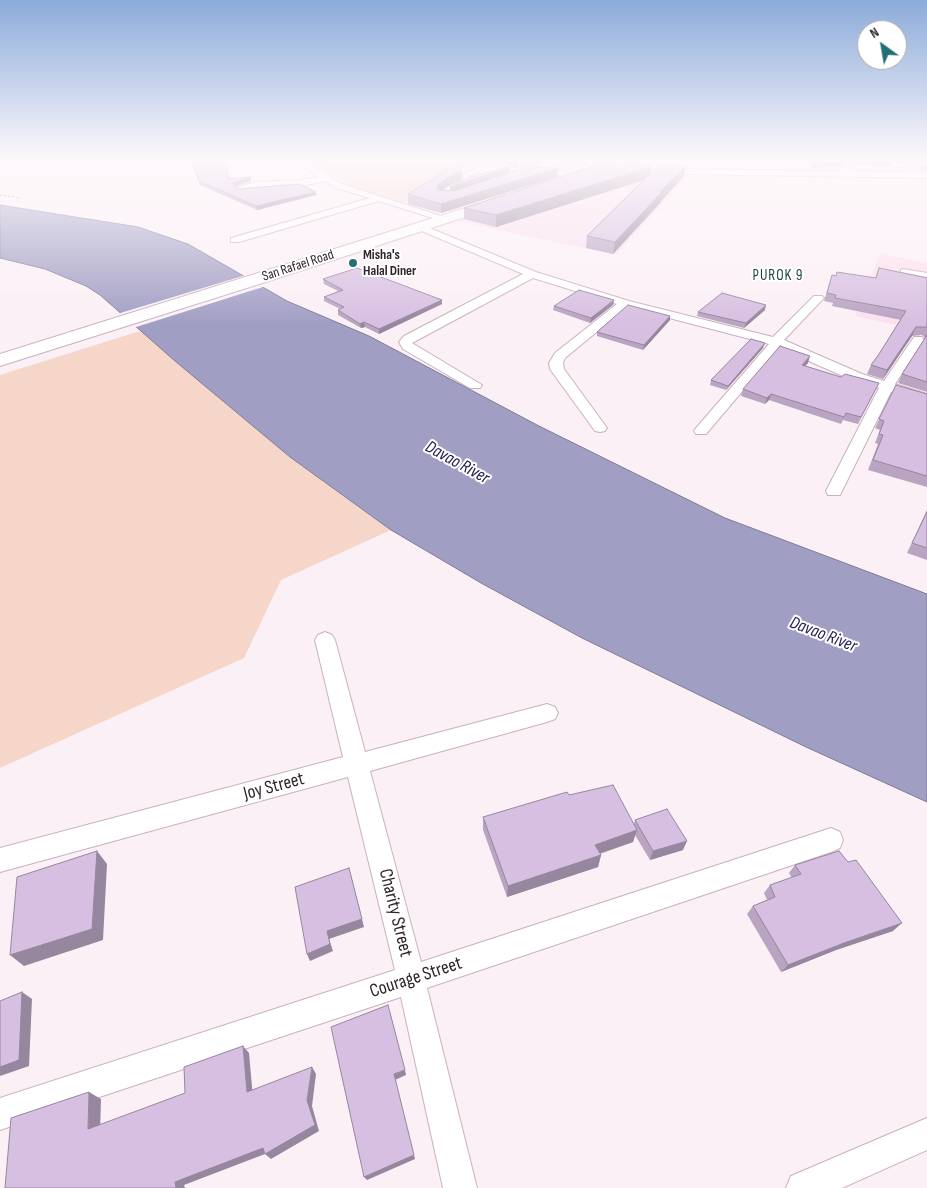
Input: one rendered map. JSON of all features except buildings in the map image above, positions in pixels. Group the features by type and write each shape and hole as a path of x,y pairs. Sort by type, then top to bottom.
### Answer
{"main road":[{"name":"San Rafael Road","path":"0,360 462,213"}],"street":[{"path":"236,240 326,213"},
{"path":"427,213 445,219"},
{"path":"420,227 532,274 625,304 777,342 857,377 927,398"},
{"path":"476,385 407,346 405,342 532,274"},
{"path":"701,431 777,340 818,298"},
{"path":"600,428 557,369 556,363 560,356 625,304"},
{"path":"834,491 887,386 918,340"},
{"name":"Charity Street","path":"325,640 411,979 460,1188"},
{"name":"Joy Street","path":"0,860 548,713"},
{"name":"Courage Street","path":"0,1114 831,840"},
{"path":"802,1188 927,1134"}],"lane":[{"path":"903,271 927,275"}],"shaded area":[{"path":"480,213 654,213 616,255 457,221"},
{"path":"880,254 927,263 927,332 855,316"},
{"path":"140,331 290,457 391,530 281,580 244,658 0,768 0,375"}],"water":[{"name":"Davao River","path":"0,213 53,213 138,227 188,244 287,301 369,336 539,426 725,518 927,594 927,802 806,747 582,638 481,583 391,530 290,457 175,361 100,295 86,286 45,269 0,258"}],"pier":[{"path":"246,275 266,286 133,328 117,314"}],"place":[{"name":"Misha's Halal Diner","path":"353,263"}],"district":[{"name":"PUROK 9","path":"778,276"}]}
